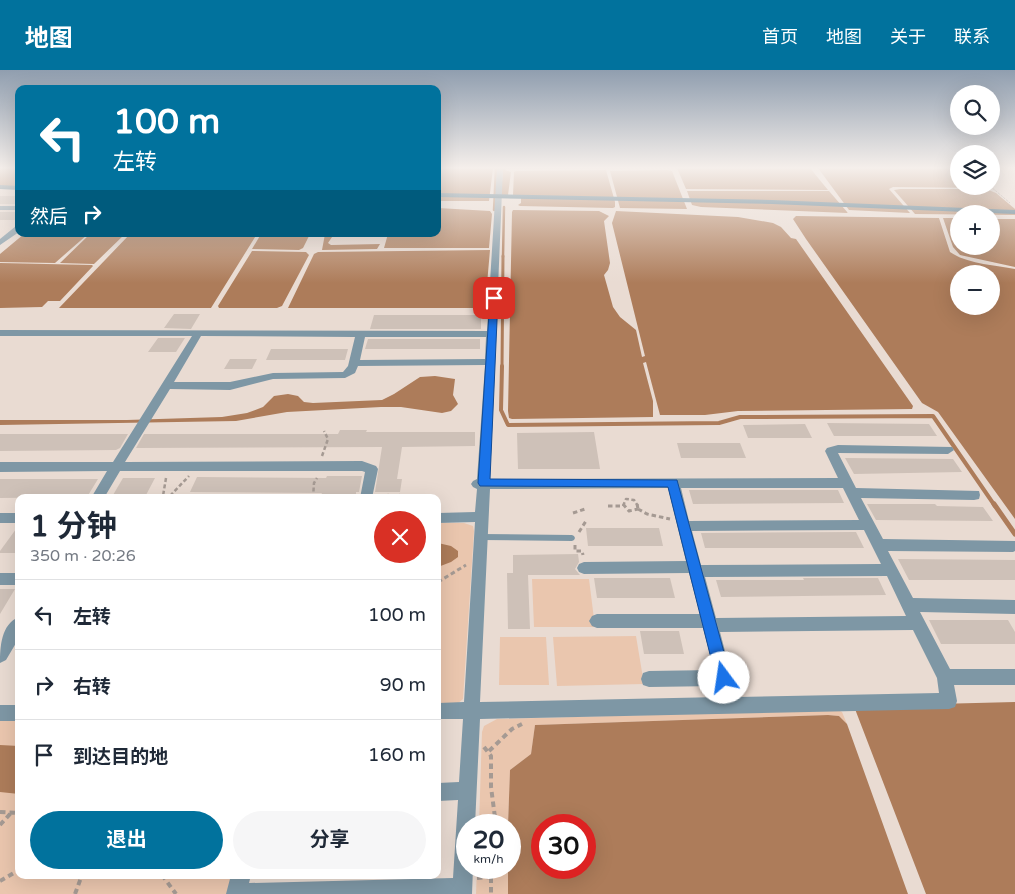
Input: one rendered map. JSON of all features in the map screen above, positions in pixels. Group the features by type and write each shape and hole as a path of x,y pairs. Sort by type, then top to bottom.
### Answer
{"main road":[{"path":"880,206 1015,212"}],"street":[{"path":"238,887 463,891 482,518 481,483 492,334 496,206"},
{"path":"0,208 15,208"},
{"path":"0,231 15,229"},
{"path":"0,243 15,231"},
{"path":"0,333 492,334"},
{"path":"100,494 198,334"},
{"path":"166,385 230,386 273,376 345,375 351,371 361,334"},
{"path":"354,363 490,362"},
{"path":"441,711 949,701 945,678 831,451 838,449 948,450"},
{"path":"0,467 368,467 372,470 367,494"},
{"path":"481,483 673,483 849,488 974,495"},
{"path":"673,483 730,705"},
{"path":"0,518 15,518"},
{"path":"441,518 482,518"},
{"path":"683,523 868,525"},
{"path":"878,544 1013,546"},
{"path":"584,568 891,570"},
{"path":"0,579 15,579"},
{"path":"909,605 1015,607"},
{"path":"597,621 918,623"},
{"path":"0,655 9,641"},
{"path":"945,678 1015,677"},
{"path":"649,679 724,678"},
{"path":"0,713 15,713"},
{"path":"441,792 468,791"}],"lane":[{"path":"481,538 572,538"}],"path":[{"path":"162,494 166,483 165,467"},
{"path":"171,494 188,480 192,467"},
{"path":"623,506 624,500 631,499 638,503 638,509"},
{"path":"608,506 623,506 631,511 638,509 683,523"},
{"path":"573,513 584,509"},
{"path":"572,538 577,535 586,521"},
{"path":"441,580 480,554"},
{"path":"489,751 512,729 524,723 526,709"},
{"path":"471,736 489,751 491,756 491,787 495,814"},
{"path":"0,812 15,812"},
{"path":"0,824 12,812"},
{"path":"0,881 15,872"},
{"path":"75,894 81,879"},
{"path":"165,879 176,894"},
{"path":"491,879 491,894"}],"shaded area":[{"path":"541,206 615,206 613,208"},
{"path":"620,206 686,206 687,209 620,208"},
{"path":"699,206 842,206 848,213"},
{"path":"846,206 904,206 910,213 849,210"},
{"path":"908,206 950,206 950,214 915,214"},
{"path":"1000,206 1012,206 1015,209 1015,215 1000,215"},
{"path":"441,208 490,211 492,214 489,248 384,248 387,237 441,237"},
{"path":"513,210 599,211 609,216 604,221 610,263 604,275 613,307 620,317 636,330 642,357 645,356 612,223 616,211 738,217 773,223 781,227 791,238 796,239 913,406 912,409 738,411 705,415 660,415 646,362 643,363 653,401 653,417 509,418"},
{"path":"796,216 939,218 950,255 955,255 973,262 992,265 950,265 950,315 1000,315 1000,266 1015,269 1015,519 938,412 922,403 793,219"},
{"path":"943,218 950,218 950,238"},
{"path":"1000,219 1015,219 1015,267 960,255 1000,255"},
{"path":"20,237 85,237 55,263 0,262 0,254"},
{"path":"87,237 122,237 94,264 60,263"},
{"path":"127,237 255,237 211,308 59,308"},
{"path":"259,237 308,237 303,248 299,250 252,249"},
{"path":"324,237 332,237 328,243 331,245 380,244 377,249 322,250"},
{"path":"490,250 485,307 483,308 288,308 314,254 318,252"},
{"path":"252,251 306,252 309,255 282,306 277,308 219,308 218,306"},
{"path":"0,263 93,266 60,301 48,301 42,307 0,308"},
{"path":"435,376 455,379 453,395 458,404 451,411 442,413 401,407 381,407 287,412 236,421 0,425 0,420 127,420 222,417 247,413 263,407 274,396 288,394 298,396 304,402 313,403 382,400 420,377"},
{"path":"441,523 464,523 473,526 474,531 463,699 456,705 441,705"},
{"path":"441,544 451,546 458,551 458,557 441,566"},
{"path":"532,579 589,579 595,627 534,627"},
{"path":"636,636 644,684 557,686 553,637"},
{"path":"500,637 546,637 549,685 499,685"},
{"path":"1015,702 1015,894 926,894 855,709 858,706"},
{"path":"838,710 842,712 847,724 839,716 828,715 535,725 531,754 510,770 508,814 479,814 482,732 484,726 497,719"},
{"path":"839,716 847,724 908,894 508,894 508,879 521,879 521,814 508,814 510,770 531,754 535,725"},
{"path":"0,720 15,720 15,879 233,879 230,894 0,894"},
{"path":"0,745 15,746 15,794 0,792"},
{"path":"477,879 508,879 508,894 476,894"}],"building":[{"path":"0,212 15,212 15,220 0,220"},
{"path":"174,314 200,314 191,329 164,328"},
{"path":"374,315 481,315 481,329 370,329"},
{"path":"158,338 185,338 176,352 148,352"},
{"path":"368,339 480,339 480,349 365,349"},
{"path":"271,349 348,349 345,360 266,360"},
{"path":"230,359 257,359 252,369 224,369"},
{"path":"827,423 929,424 937,436 834,436"},
{"path":"805,424 812,438 748,438 743,425"},
{"path":"340,430 367,430 366,432 475,432 475,446 402,447 397,479 402,479 400,492 375,492 382,447 136,448 144,434 338,434"},
{"path":"594,432 600,469 518,469 517,433"},
{"path":"0,434 128,434 120,448 116,450 0,451"},
{"path":"677,443 740,443 746,458 681,458"},
{"path":"845,458 953,459 962,472 854,474"},
{"path":"327,476 362,476 359,492 356,492 356,494 190,492 197,477 326,478"},
{"path":"123,478 155,478 147,494 114,494"},
{"path":"0,479 98,479 89,494 15,494 15,498 0,498"},
{"path":"689,490 838,490 844,503 693,504"},
{"path":"867,504 935,504 937,506 983,507 993,521 876,520"},
{"path":"586,528 659,528 663,546 588,546"},
{"path":"15,530 15,553 0,553"},
{"path":"856,532 864,548 705,548 701,533"},
{"path":"578,554 579,562 575,569 580,575 528,575 530,629 508,629 507,573 513,573 513,555"},
{"path":"898,559 1015,560 1015,580 909,580"},
{"path":"594,578 670,578 675,598 597,598"},
{"path":"803,578 878,578 886,595 721,597 716,580 804,580"},
{"path":"0,589 15,589 0,614"},
{"path":"929,620 1008,620 1015,632 1015,644 941,644"},
{"path":"640,631 679,631 684,654 644,654"}],"waterway":[{"path":"503,257 504,207"},
{"path":"502,367 503,256"},
{"path":"502,366 501,410 508,425 719,423 740,417 933,416 995,506"},
{"path":"994,504 1015,534"}],"route":[{"path":"494,298 484,483 673,483 724,678"}]}
